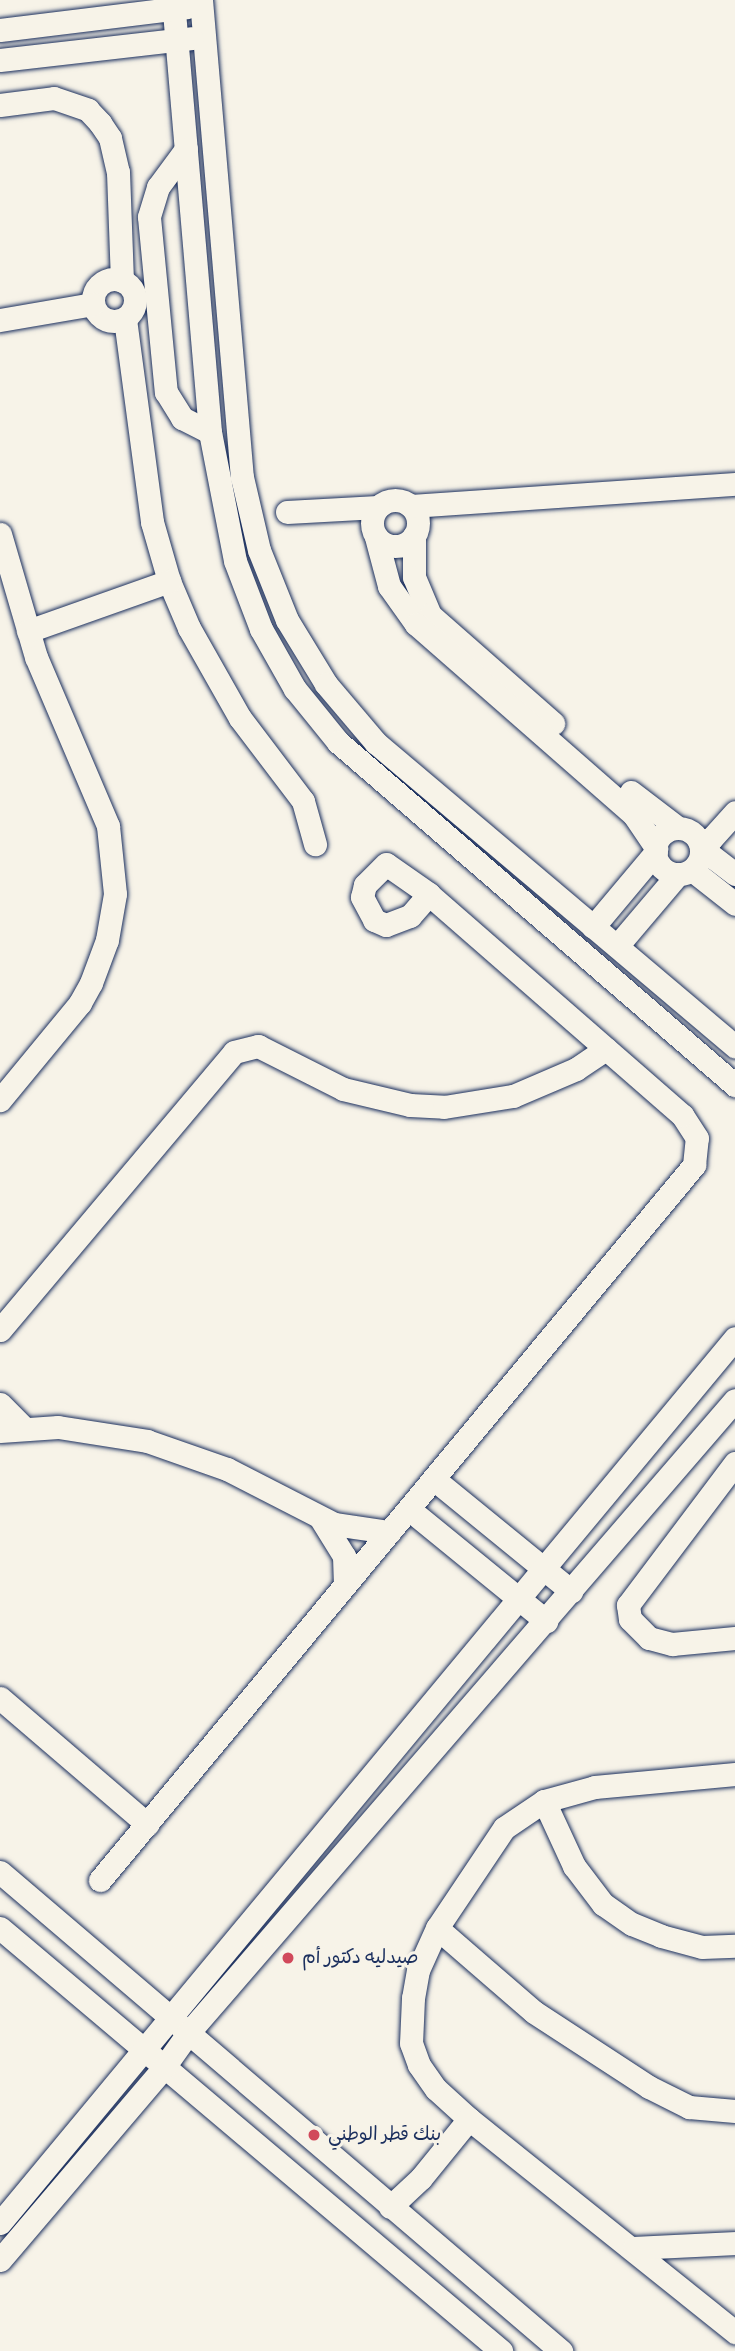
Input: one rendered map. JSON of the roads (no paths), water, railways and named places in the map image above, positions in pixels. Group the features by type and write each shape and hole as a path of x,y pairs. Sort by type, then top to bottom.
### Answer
{"street":[{"path":"0,30 173,4 202,3 238,439 249,514 271,586 306,653 349,715 404,769 735,1046"},
{"path":"173,4 210,432 232,549 261,629 303,699 338,742 387,788 735,1085"},
{"path":"0,60 204,36"},
{"path":"0,105 54,98 79,106 100,123 110,138 118,172 124,282 135,296 128,316 152,522 169,581 227,696 303,801 315,844"},
{"path":"186,149 152,202 155,279 166,391 172,406 194,427 210,432"},
{"path":"155,279 103,282 95,291 93,304 105,320 158,312"},
{"path":"0,320 93,304"},
{"path":"287,512 378,507 390,500 411,506 735,484"},
{"path":"411,506 418,521 414,536 414,577 423,620"},
{"path":"378,507 371,522 389,586 423,620 639,810 691,832 700,845 735,874"},
{"path":"0,534 28,631 100,802 113,848 115,894 107,940 91,983 0,1100"},
{"path":"376,537 391,547 414,536"},
{"path":"28,631 169,581"},
{"path":"387,788 404,769"},
{"path":"639,810 665,870 685,872 733,899"},
{"path":"617,946 685,872 700,845 711,839 735,812"},
{"path":"593,927 656,850 666,832 678,828"},
{"path":"100,1880 694,1165 697,1138 692,1125 429,894"},
{"path":"0,1330 234,1052 258,1046 343,1089 410,1105 444,1107 523,1093 576,1069 606,1049"},
{"path":"0,2223 147,2051 170,2014 735,1338"},
{"path":"0,2260 164,2067 189,2032 735,1400"},
{"path":"0,1404 23,1427"},
{"path":"0,1431 23,1427 92,1430 174,1448 227,1469 321,1519 348,1528 389,1532"},
{"path":"735,1463 628,1605 630,1619 649,1638 672,1644 735,1638"},
{"path":"435,1480 571,1591"},
{"path":"410,1510 546,1621"},
{"path":"321,1519 344,1556 345,1585"},
{"path":"0,1698 147,1824"},
{"path":"735,1774 595,1787 544,1801 504,1828 437,1928 418,1970 411,2043 419,2065 436,2089 469,2119 634,2248 735,2332"},
{"path":"544,1801 574,1866 603,1903 632,1924 661,1936 702,1947 735,1946"},
{"path":"0,1872 170,2014 390,2207 561,2351"},
{"path":"0,1928 500,2351"},
{"path":"437,1928 534,2012 649,2087 689,2107 735,2111"},
{"path":"390,2207 421,2178 469,2119"},
{"path":"634,2248 735,2243"}],"place":[{"name":"صيدليه دكتور أم","path":"288,1958"},
{"name":"بنك قطر الوطني","path":"314,2135"}]}
